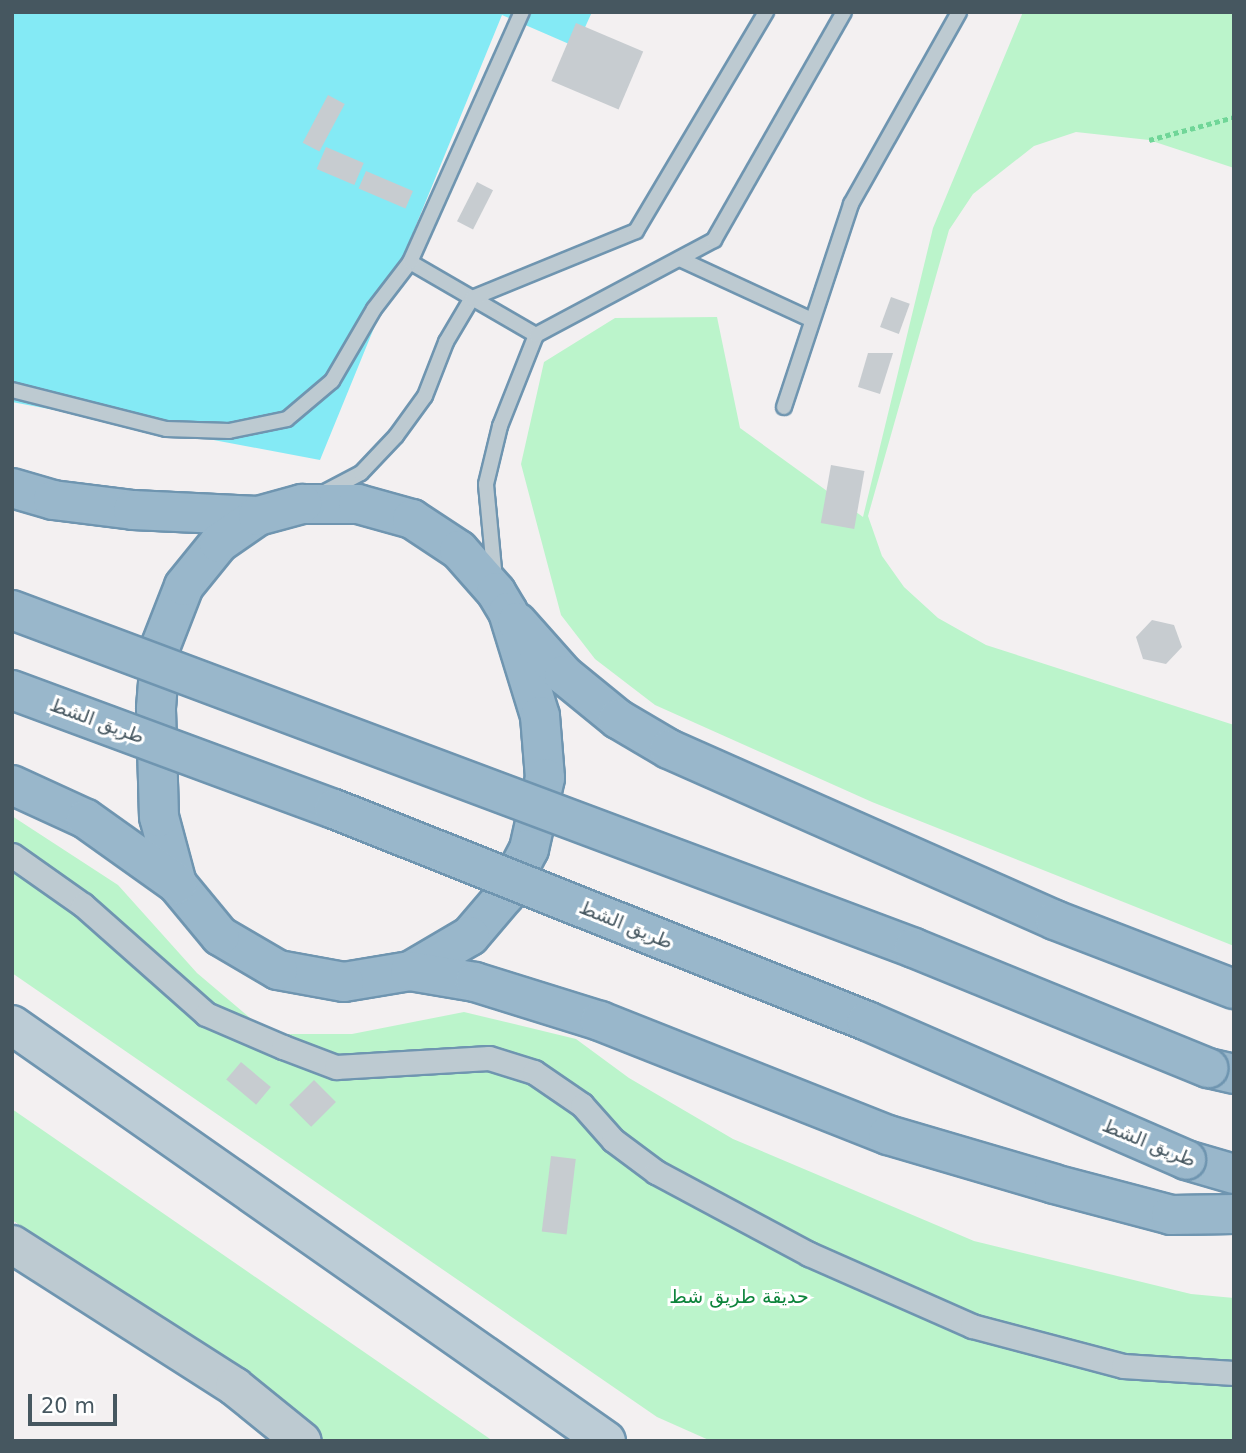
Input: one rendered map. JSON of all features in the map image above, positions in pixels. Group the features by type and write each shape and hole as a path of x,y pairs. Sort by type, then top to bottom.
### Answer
{"highway":[{"path":"12,488 53,500 133,510 258,516 302,504 358,503 412,519 459,550 564,675 618,719 669,749 1055,920 1234,989"},
{"path":"177,884 159,817 156,708 160,645 184,586 219,544 258,516"},
{"path":"410,971 470,936 505,895 529,849 545,778 540,716 502,602"},
{"path":"12,610 914,948 1221,1071"},
{"name":"طريق الشط","path":"12,690 334,809 867,1021 1186,1160 1234,1174"},
{"path":"12,785 86,819 177,884 220,936 278,970 344,982 410,971 475,982 600,1021 875,1130 1003,1169 1171,1215 1234,1214"}],"main road":[{"path":"12,1025 606,1441"}],"street":[{"path":"12,855 83,905 206,1014 283,1047 335,1067 478,1058 534,1072 582,1105 613,1140 656,1172 809,1254 972,1326 1123,1366 1234,1373"},
{"path":"12,1244 234,1386 302,1441"}],"lane":[{"path":"12,390 166,429 229,431 287,419 332,382 374,309 410,262 522,12"},
{"path":"302,504 361,473 396,436 425,396 446,342 472,298 636,232 766,12"},
{"path":"502,602 486,484 500,426 536,335 714,240 845,12"},
{"path":"784,407 850,204 959,12"},
{"path":"680,259 812,320"},
{"path":"410,262 536,335"}],"path":[{"path":"1149,140 1234,117"}],"green space":[{"path":"1023,12 1234,12 1234,168 1149,140 1076,132 1034,146 973,194 949,230 868,516 882,556 904,587 938,618 986,645 1234,725 1234,946 872,802 655,705 595,659 561,615 521,464 544,362 615,318 717,317 740,428 863,517 933,228"},
{"name":"حديقة طريق شط","path":"12,816 118,885 197,973 269,1034 352,1034 464,1012 576,1039 629,1078 733,1139 974,1241 1191,1294 1234,1298 1234,1441 711,1441 657,1417 12,973"},
{"path":"12,1109 493,1441 316,1441 115,1289 12,1220"}],"water":[{"path":"12,12 592,12 576,47 502,15 320,460 12,402"}],"building":[{"path":"576,23 643,52 619,110 551,81"},
{"path":"328,95 345,104 319,152 303,143"},
{"path":"326,147 364,163 354,185 317,169"},
{"path":"366,171 413,191 406,208 359,188"},
{"path":"477,182 493,190 473,229 457,221"},
{"path":"891,297 910,304 899,334 880,327"},
{"path":"868,353 893,353 880,394 858,387"},
{"path":"831,465 864,471 854,529 821,523"},
{"path":"1152,620 1174,625 1182,647 1166,664 1143,659 1136,637"},
{"path":"241,1062 271,1087 256,1105 226,1080"},
{"path":"314,1080 336,1102 311,1127 289,1105"},
{"path":"551,1156 576,1159 567,1234 542,1231"}]}
